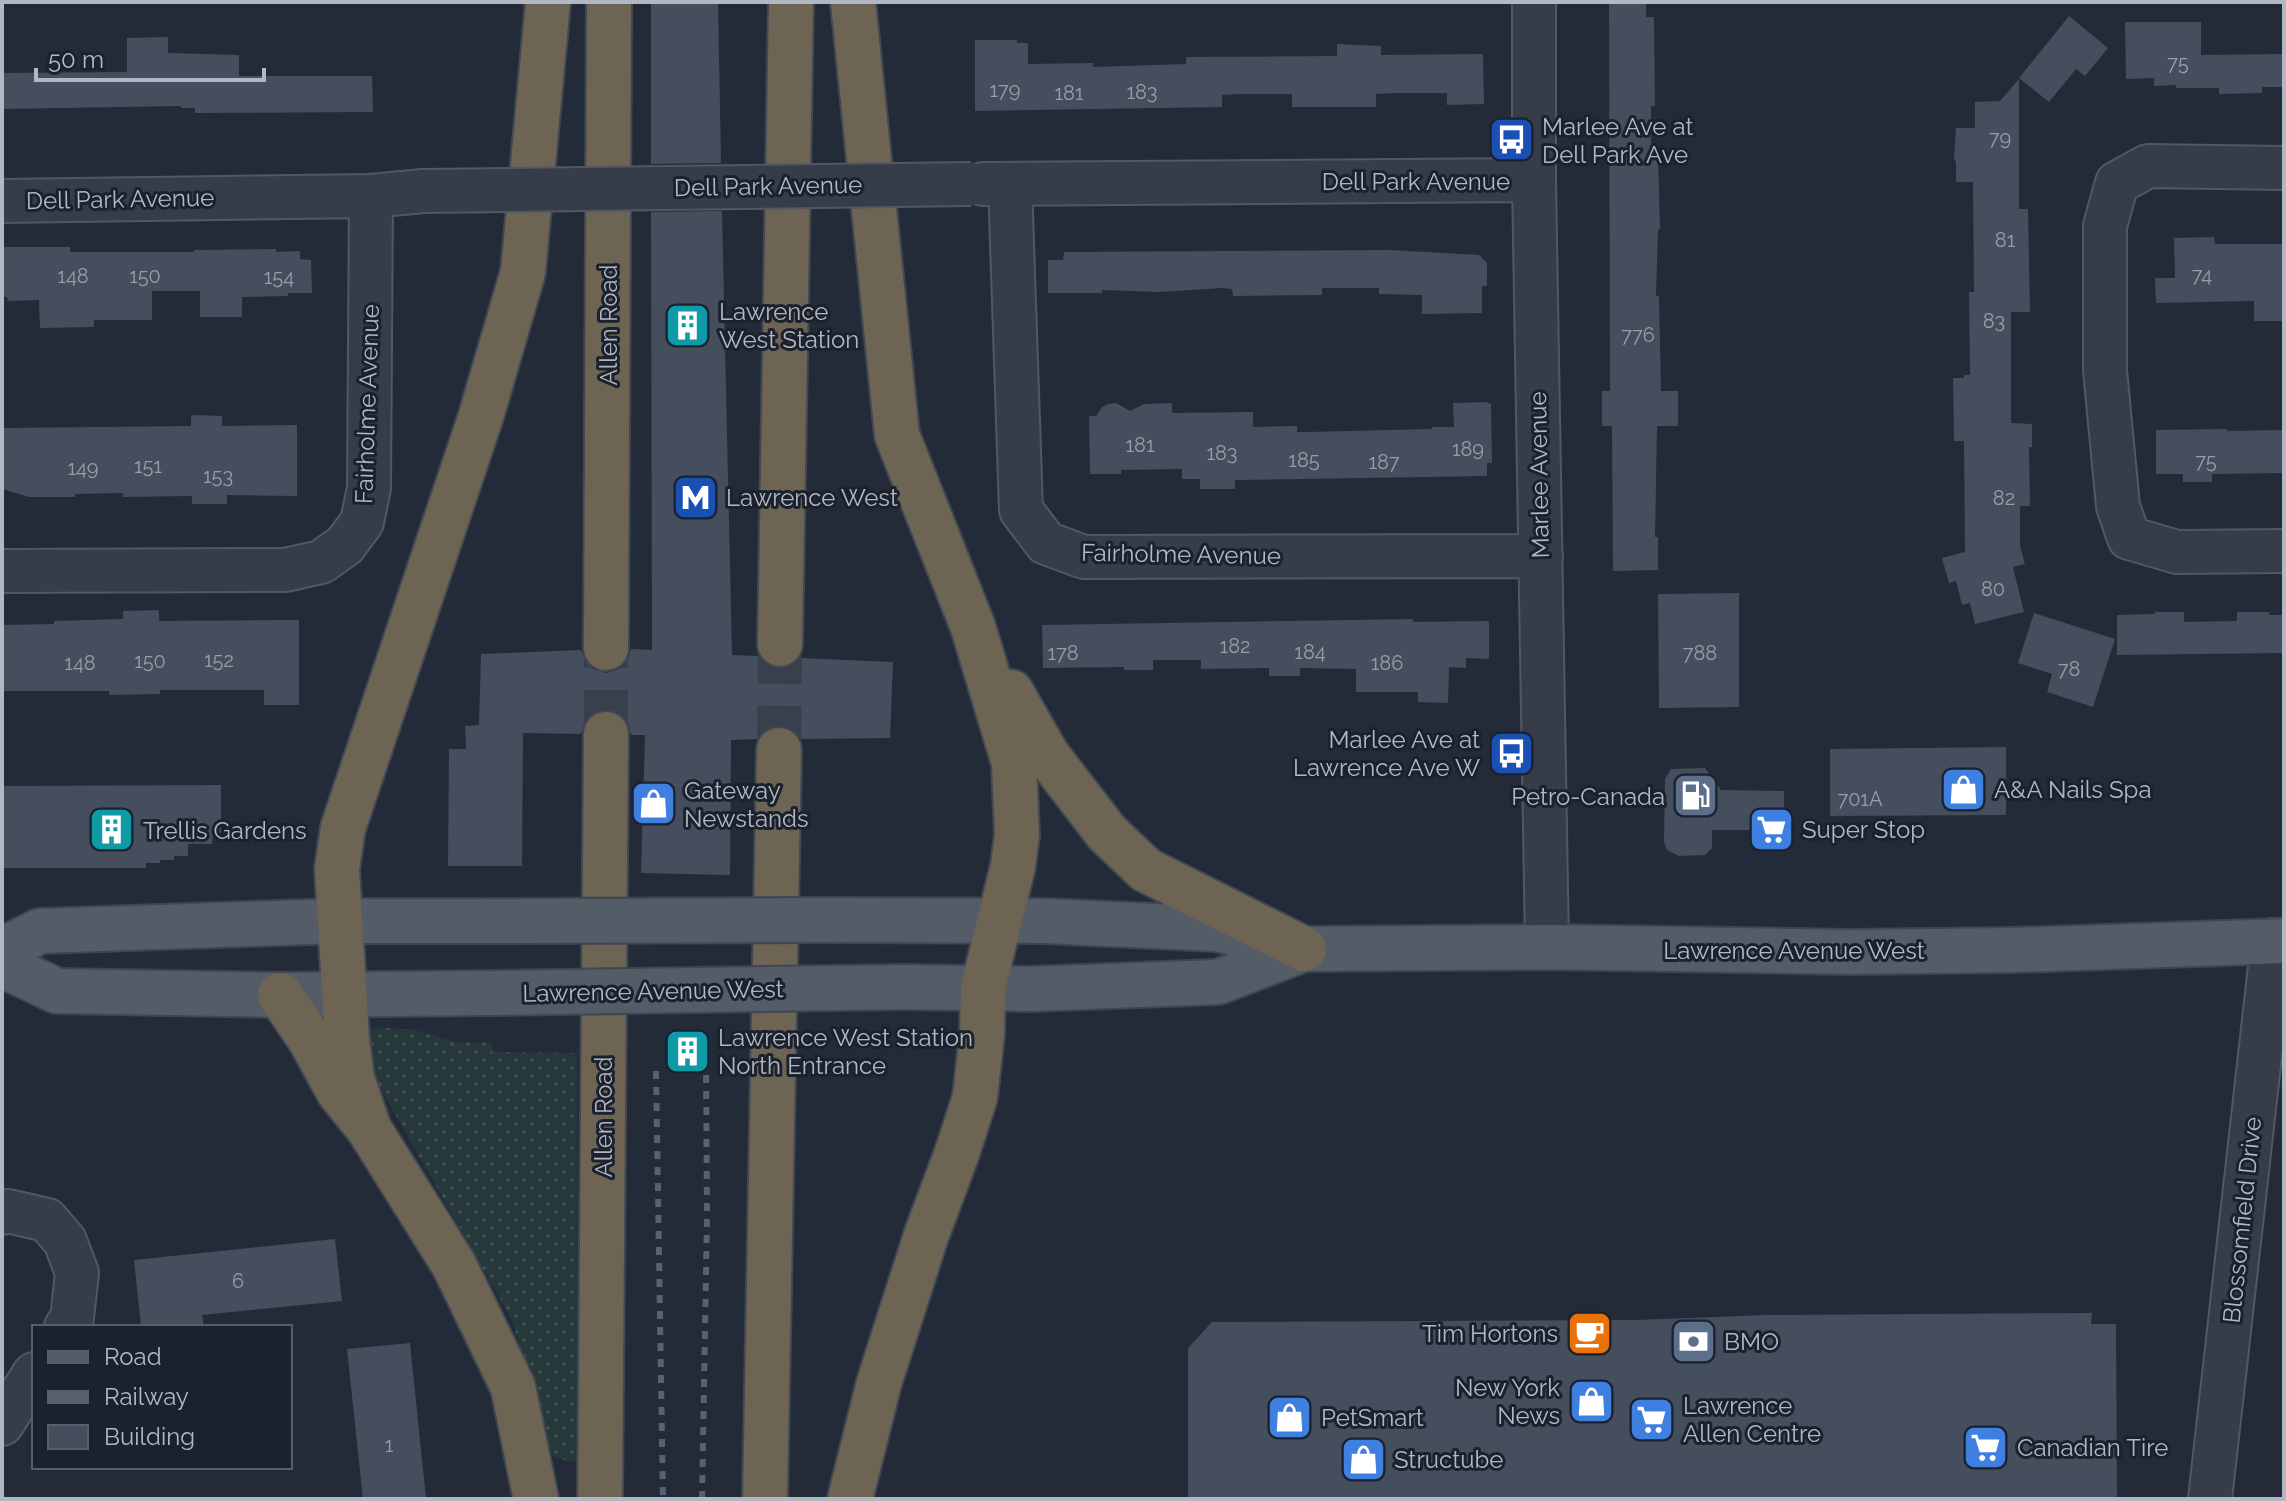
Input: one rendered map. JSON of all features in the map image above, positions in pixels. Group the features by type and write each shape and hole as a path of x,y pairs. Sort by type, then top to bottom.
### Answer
{"highway":[{"path":"369,1129 352,1078 347,1039 337,869 343,828 481,416 523,272 548,2"},
{"name":"Allen Road","path":"606,648 609,2"},
{"path":"780,644 791,2"},
{"path":"850,1499 879,1383 975,1097 982,1035 983,988 1013,866 1017,835 1014,763 973,627 897,435 853,2"},
{"path":"973,627 1047,755 1107,833 1146,870 1304,949"},
{"name":"Allen Road","path":"600,1499 606,734"},
{"path":"765,1499 779,750"},
{"path":"280,995 310,1039 339,1092 369,1129 454,1265 513,1387 536,1499"}],"main road":[{"name":"Lawrence Avenue West","path":"2,950 40,931 339,921 1046,921 1217,929 1304,949 1547,947 1850,952 2014,950 2278,940"},
{"name":"Lawrence Avenue West","path":"2,965 57,991 280,995 905,987 1030,989 1218,982 1304,949"}],"street":[{"name":"Marlee Avenue","path":"1534,2 1534,180 1547,947"},
{"path":"2284,168 2148,166 2117,183 2105,226 2105,370 2118,506 2129,538 2177,552 2284,551"},
{"name":"Dell Park Avenue","path":"2,201 371,196 423,191 1534,180"},
{"name":"Fairholme Avenue","path":"990,184 1021,510 1046,543 1084,557 1541,556"},
{"name":"Fairholme Avenue","path":"2,571 285,570 321,562 345,545 362,522 369,488 371,196"},
{"name":"Blossomfield Drive","path":"2210,1499 2278,940"},
{"path":"2,1213 8,1211 47,1220 65,1241 77,1273 72,1318 67,1325"},
{"path":"2,1424 32,1377"}],"shaded area":[{"path":"377,1027 415,1030 456,1042 492,1043 492,1052 577,1053 578,1463 553,1457 512,1320 373,1075 369,1033"}],"building":[{"path":"651,2 718,2 721,163 651,164"},
{"path":"1609,2 1646,2 1646,17 1654,17 1655,106 1651,106 1651,147 1658,154 1660,229 1656,296 1659,296 1661,391 1678,391 1678,426 1657,426 1655,537 1658,537 1658,570 1613,571 1612,426 1602,426 1602,391 1610,391"},
{"path":"2069,16 2108,48 2085,76 2076,69 2049,102 2019,78"},
{"path":"2125,22 2201,22 2201,55 2284,54 2284,87 2262,87 2262,93 2219,94 2219,88 2154,86 2154,78 2126,79"},
{"path":"168,37 168,53 239,55 239,76 372,76 373,112 195,113 195,108 181,106 2,109 2,73 127,72 127,38"},
{"path":"975,40 1028,43 1028,64 1093,63 1093,67 1186,64 1186,57 1337,56 1337,44 1381,46 1381,55 1483,54 1484,104 1447,105 1447,93 1395,93 1376,94 1376,107 1292,107 1292,94 1242,94 1222,95 1222,107 975,111"},
{"path":"2019,79 2019,209 2028,209 2030,312 2011,312 2011,423 2032,424 2032,447 2029,447 2030,506 2020,506 2020,546 2025,564 2013,567 2024,612 1975,624 1970,603 1962,605 1956,581 1949,583 1942,558 1965,552 1964,441 1954,441 1953,378 1970,375 1969,292 1974,292 1973,182 1956,182 1956,128 1975,128 1975,102 2000,101"},
{"name":"Lawrence West Station","path":"722,211 732,655 758,656 767,665 779,669 791,666 800,658 893,662 890,738 801,739 793,729 779,725 766,729 757,739 731,740 730,875 641,873 645,735 631,735 628,722 619,713 607,709 594,712 585,721 581,734 523,733 522,866 448,866 449,749 466,749 465,726 479,725 481,654 581,650 585,661 593,669 607,673 619,669 627,661 631,649 652,650 651,212"},
{"path":"2214,237 2215,244 2284,244 2284,321 2254,321 2254,301 2156,303 2155,278 2175,278 2174,238"},
{"path":"2,247 70,247 70,252 300,251 300,259 311,260 312,293 242,297 242,317 200,317 200,291 152,291 152,320 94,320 94,327 40,328 39,300 8,301 7,297 2,297"},
{"path":"1390,250 1479,255 1487,263 1487,286 1482,286 1482,313 1422,314 1422,295 1379,294 1379,288 1322,288 1322,295 1233,296 1232,289 1222,288 1048,293 1048,260 1063,260 1064,252"},
{"path":"1116,403 1130,411 1144,404 1172,403 1172,413 1253,412 1253,427 1297,426 1297,432 1308,432 1454,427 1453,403 1491,404 1492,463 1487,463 1487,476 1235,480 1235,489 1200,489 1200,479 1182,479 1182,469 1090,474 1089,416 1096,416 1108,404"},
{"path":"193,415 222,416 222,426 297,425 297,496 227,495 227,504 192,504 192,496 123,497 123,493 29,497 2,489 2,428 191,426"},
{"path":"2156,430 2284,430 2284,473 2212,474 2212,482 2183,482 2183,474 2156,474"},
{"path":"1739,593 1739,707 1659,708 1658,594"},
{"path":"159,610 159,621 299,620 299,705 264,705 264,690 160,690 160,694 109,695 109,691 2,691 2,625 123,619 123,611"},
{"path":"2184,612 2184,622 2237,621 2237,612 2284,615 2284,653 2117,655 2117,615"},
{"path":"2034,613 2115,639 2093,707 2047,692 2052,674 2018,663"},
{"path":"1413,619 1413,622 1489,621 1489,659 1466,658 1466,668 1449,667 1448,703 1418,702 1418,692 1356,692 1356,669 1300,668 1300,676 1269,676 1269,668 1201,669 1201,660 1153,660 1153,670 1124,670 1124,667 1043,668 1042,625"},
{"path":"2006,747 2006,815 1830,816 1830,749"},
{"path":"1705,768 1721,790 1784,791 1784,849 1758,849 1758,830 1712,830 1712,848 1705,855 1679,856 1667,850 1664,842 1665,779 1671,769"},
{"name":"Trellis Gardens","path":"221,785 221,833 213,833 212,844 188,844 188,856 146,863 146,868 2,868 2,786"},
{"path":"335,1239 342,1301 202,1315 204,1325 141,1325 134,1260"},
{"name":"Lawrence Allen Centre","path":"2092,1313 2091,1324 2116,1324 2117,1499 1188,1499 1188,1348 1212,1322"},
{"path":"410,1343 426,1499 363,1499 347,1349"}],"tunnel":[{"path":"779,750 780,644"},
{"path":"606,648 606,734"}],"railway":[{"path":"702,1499 707,1216 706,1058"},
{"path":"656,1071 663,1499"}],"place":[{"name":"Marlee Ave at Dell Park Ave","path":"1511,140"},
{"name":"Lawrence West Station","path":"688,325"},
{"name":"Lawrence West","path":"695,497"},
{"name":"Marlee Ave at Lawrence Ave W","path":"1511,753"},
{"name":"A&A Nails Spa","path":"1963,789"},
{"name":"Petro-Canada","path":"1696,796"},
{"name":"Gateway Newstands","path":"653,804"},
{"name":"Super Stop","path":"1771,829"},
{"name":"Trellis Gardens","path":"112,830"},
{"name":"Lawrence West Station North Entrance","path":"687,1051"},
{"name":"Tim Hortons","path":"1589,1333"},
{"name":"BMO","path":"1693,1341"},
{"name":"New York News","path":"1591,1401"},
{"name":"PetSmart","path":"1290,1417"},
{"name":"Lawrence Allen Centre","path":"1652,1419"},
{"name":"Canadian Tire","path":"1986,1447"},
{"name":"Structube","path":"1363,1459"}]}
